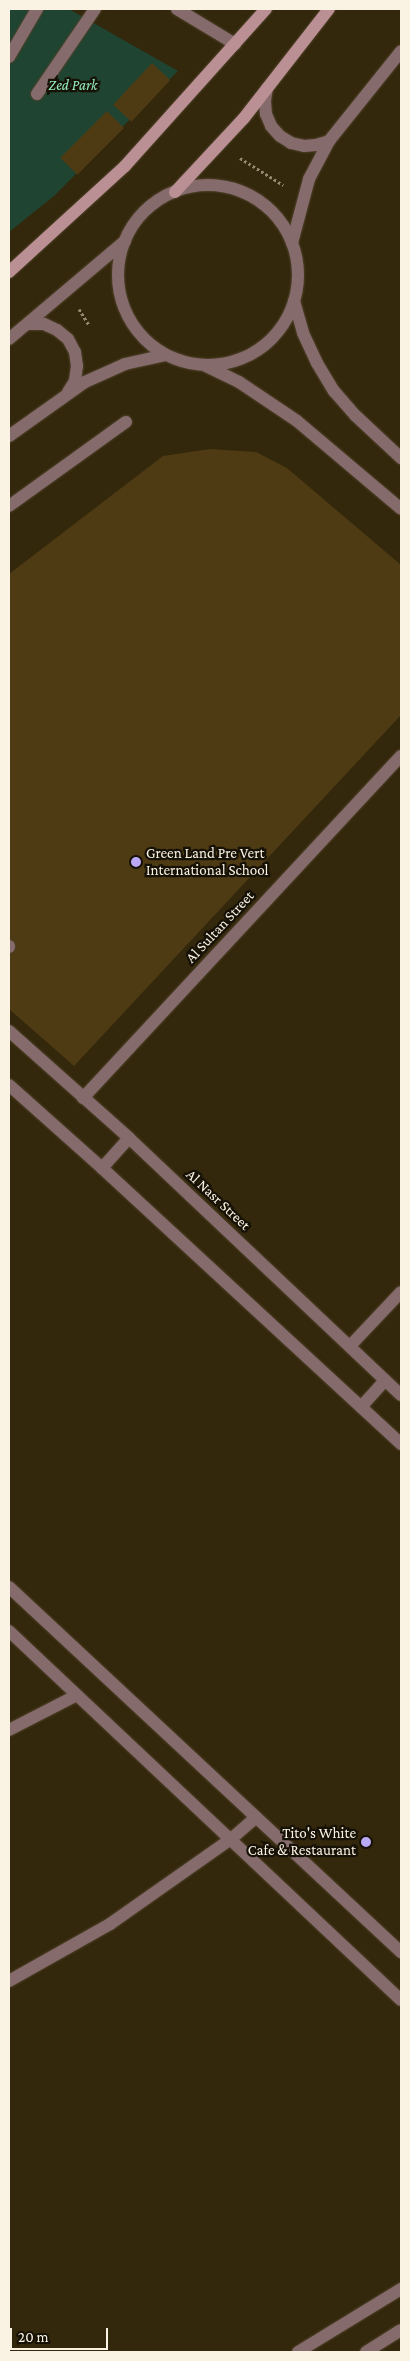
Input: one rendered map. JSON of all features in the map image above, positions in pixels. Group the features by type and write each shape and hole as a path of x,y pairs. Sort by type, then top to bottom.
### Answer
{"street":[{"path":"9,57 37,9"},
{"path":"37,94 95,9"},
{"path":"177,9 235,44"},
{"path":"9,272 124,166 266,9"},
{"path":"175,192 220,146 329,9"},
{"path":"292,243 303,197 329,141 397,65 401,51"},
{"path":"267,88 266,114 271,126 280,136 291,143 304,146 329,141"},
{"path":"9,339 29,324 124,241 145,211 159,200 175,192 195,186 215,186 235,190 247,195 269,210 282,226 292,243 297,262 298,281 294,301 286,319 275,336 260,349 242,358 223,364 203,365"},
{"path":"124,241 119,259 120,297 127,315 137,331 150,345 166,355 203,365 246,387 297,421 401,509"},
{"path":"294,301 303,333 317,363 334,391 356,416 401,458"},
{"path":"29,324 44,324 57,330 68,339 75,352 77,366 75,381 67,394"},
{"path":"9,436 85,382 118,367 146,358 166,355"},
{"path":"9,506 126,422"},
{"name":"Al Sultan Street","path":"84,1098 401,756"},
{"name":"Al Nasr Street","path":"9,1031 129,1138 401,1396"},
{"path":"9,1085 102,1168 401,1444"},
{"path":"102,1168 129,1138"},
{"path":"350,1346 401,1292"},
{"path":"361,1407 385,1380"},
{"path":"9,1587 401,1952"},
{"path":"9,1631 401,2000"},
{"path":"9,1730 77,1695"},
{"path":"9,1981 110,1924 231,1839 256,1817"},
{"path":"298,2352 401,2289"},
{"path":"366,2352 401,2330"}],"path":[{"path":"220,146 303,197"}],"green space":[{"name":"Zed Park","path":"9,9 69,9 178,71 54,196 9,232"}],"building":[{"path":"152,63 170,80 131,122 113,105"},
{"path":"107,111 124,128 77,175 60,158"},
{"name":"Green Land Pre Vert International School","path":"210,449 256,452 287,468 401,565 401,715 74,1066 9,1009 9,574 163,456"}],"place":[{"name":"Green Land Pre Vert International School","path":"136,862"},
{"name":"Tito's White Cafe & Restaurant","path":"366,1842"}]}
